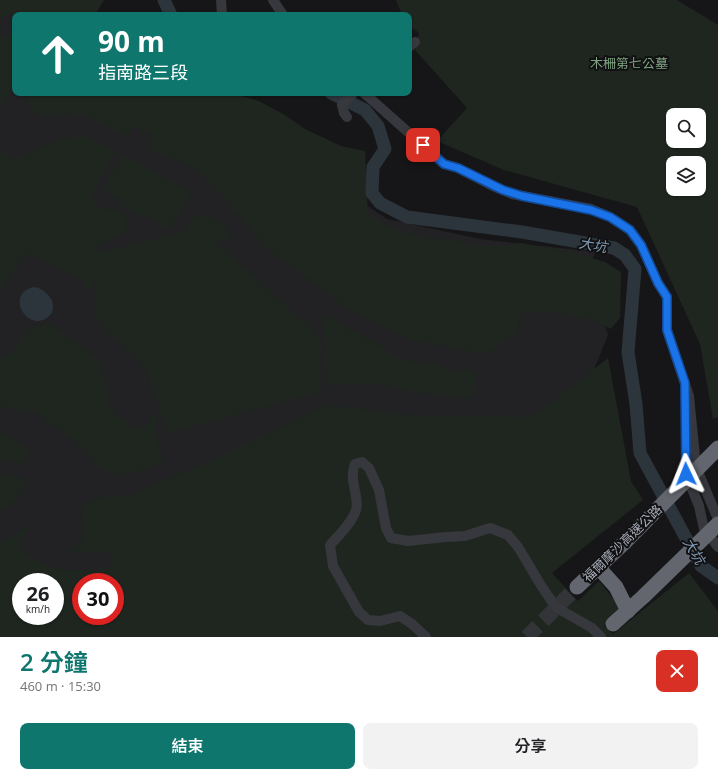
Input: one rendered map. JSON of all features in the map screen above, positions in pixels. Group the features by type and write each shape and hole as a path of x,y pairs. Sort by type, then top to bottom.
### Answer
{"highway":[{"name":"福爾摩沙高速公路","path":"577,587 718,448"},
{"path":"612,624 644,596 718,524"},
{"path":"598,567 616,587 628,611"}],"street":[{"path":"221,0 222,12"},
{"path":"273,0 282,12"},
{"path":"347,117 344,113 342,105 350,96"},
{"path":"367,96 444,164 458,168 512,194 591,210 610,217 630,230 641,245 658,283 667,297 667,330 690,396 696,467 718,519"},
{"path":"685,383 686,474 699,506 704,529 718,548"},
{"path":"426,637 412,624 400,616 380,621 368,620 359,612 333,566 330,545 352,519 357,508 352,470 355,464 362,462 369,468 379,490 386,528 391,538 408,541 465,536 490,528 508,535 518,547 553,603 560,609 592,628 601,637"}],"shaded area":[{"path":"0,0 47,12 12,12 12,96 109,96 359,200 387,219 480,239 596,252 565,307 603,319 608,335 569,431 503,568 124,620 124,573 72,573 72,625 87,625 0,637"},
{"path":"34,287 39,288 47,294 53,303 52,312 49,316 41,320 34,320 27,317 22,311 20,304 20,297 25,291"}],"green space":[{"path":"0,0 104,0 97,12 12,12 12,15 0,17"},
{"name":"木柵第七公墓","path":"396,0 677,0 718,25 718,417 713,419 700,344 637,207 504,170 437,141 467,108 415,50 419,33 412,28 412,12 401,12"},
{"path":"0,35 12,35 12,90 0,108"},
{"path":"25,96 242,96 259,101 285,115 305,129 341,146 365,151 368,214 389,226 416,236 459,241 473,246 512,246 521,243 579,254 605,262 621,272 620,318 611,329 591,320 552,311 521,312 518,332 491,351 478,353 412,340 350,310 268,249 214,187 191,167 146,148 151,135 133,126 128,137 82,114 47,116 36,113 31,109"},
{"path":"83,135 116,151 94,192 94,205 108,210 118,209 128,220 126,230 100,245 99,252 183,232 190,219 208,214 223,224 233,235 224,242 214,240 319,335 321,392 168,433 145,368 94,318 97,280 87,293 82,279 28,253 0,292 0,149 14,159 58,140"},
{"path":"123,154 192,192 168,230 146,215 143,219 118,204 120,200 103,191"},
{"path":"327,315 346,328 371,340 394,356 419,364 440,364 452,373 473,369 476,384 472,396 470,399 413,392 375,383 329,385 326,373 326,347 322,321"},
{"path":"49,323 97,359 108,385 110,409 136,429 144,426 157,413 156,436 161,450 163,463 135,473 117,475 101,469 80,446 32,410 22,413 0,405 0,358 14,350 28,329"},
{"path":"608,358 631,481 643,500 552,573 578,601 599,581 621,608 604,626 613,634 689,573 718,611 718,637 0,637 0,542 29,526 19,547 30,557 58,570 90,570 112,567 110,552 68,552 83,539 81,507 100,497 129,496 233,450 326,405 421,416 531,417"},
{"path":"0,431 20,442 31,453 22,464 0,460"},
{"path":"0,473 23,478 24,493 0,510"}],"waterway":[{"name":"大坑","path":"164,0 170,12"},
{"name":"大坑","path":"337,96 365,110 378,126 385,149 373,167 372,193 380,203 407,217 522,232 614,248 625,255 635,269 628,352 636,404 640,453 701,566 718,578"}],"tunnel":[{"path":"527,637 577,587"}],"route":[{"path":"423,145 444,164 458,168 512,194 591,210 610,217 630,230 641,245 658,283 667,297 667,330 685,383 686,474"}]}
